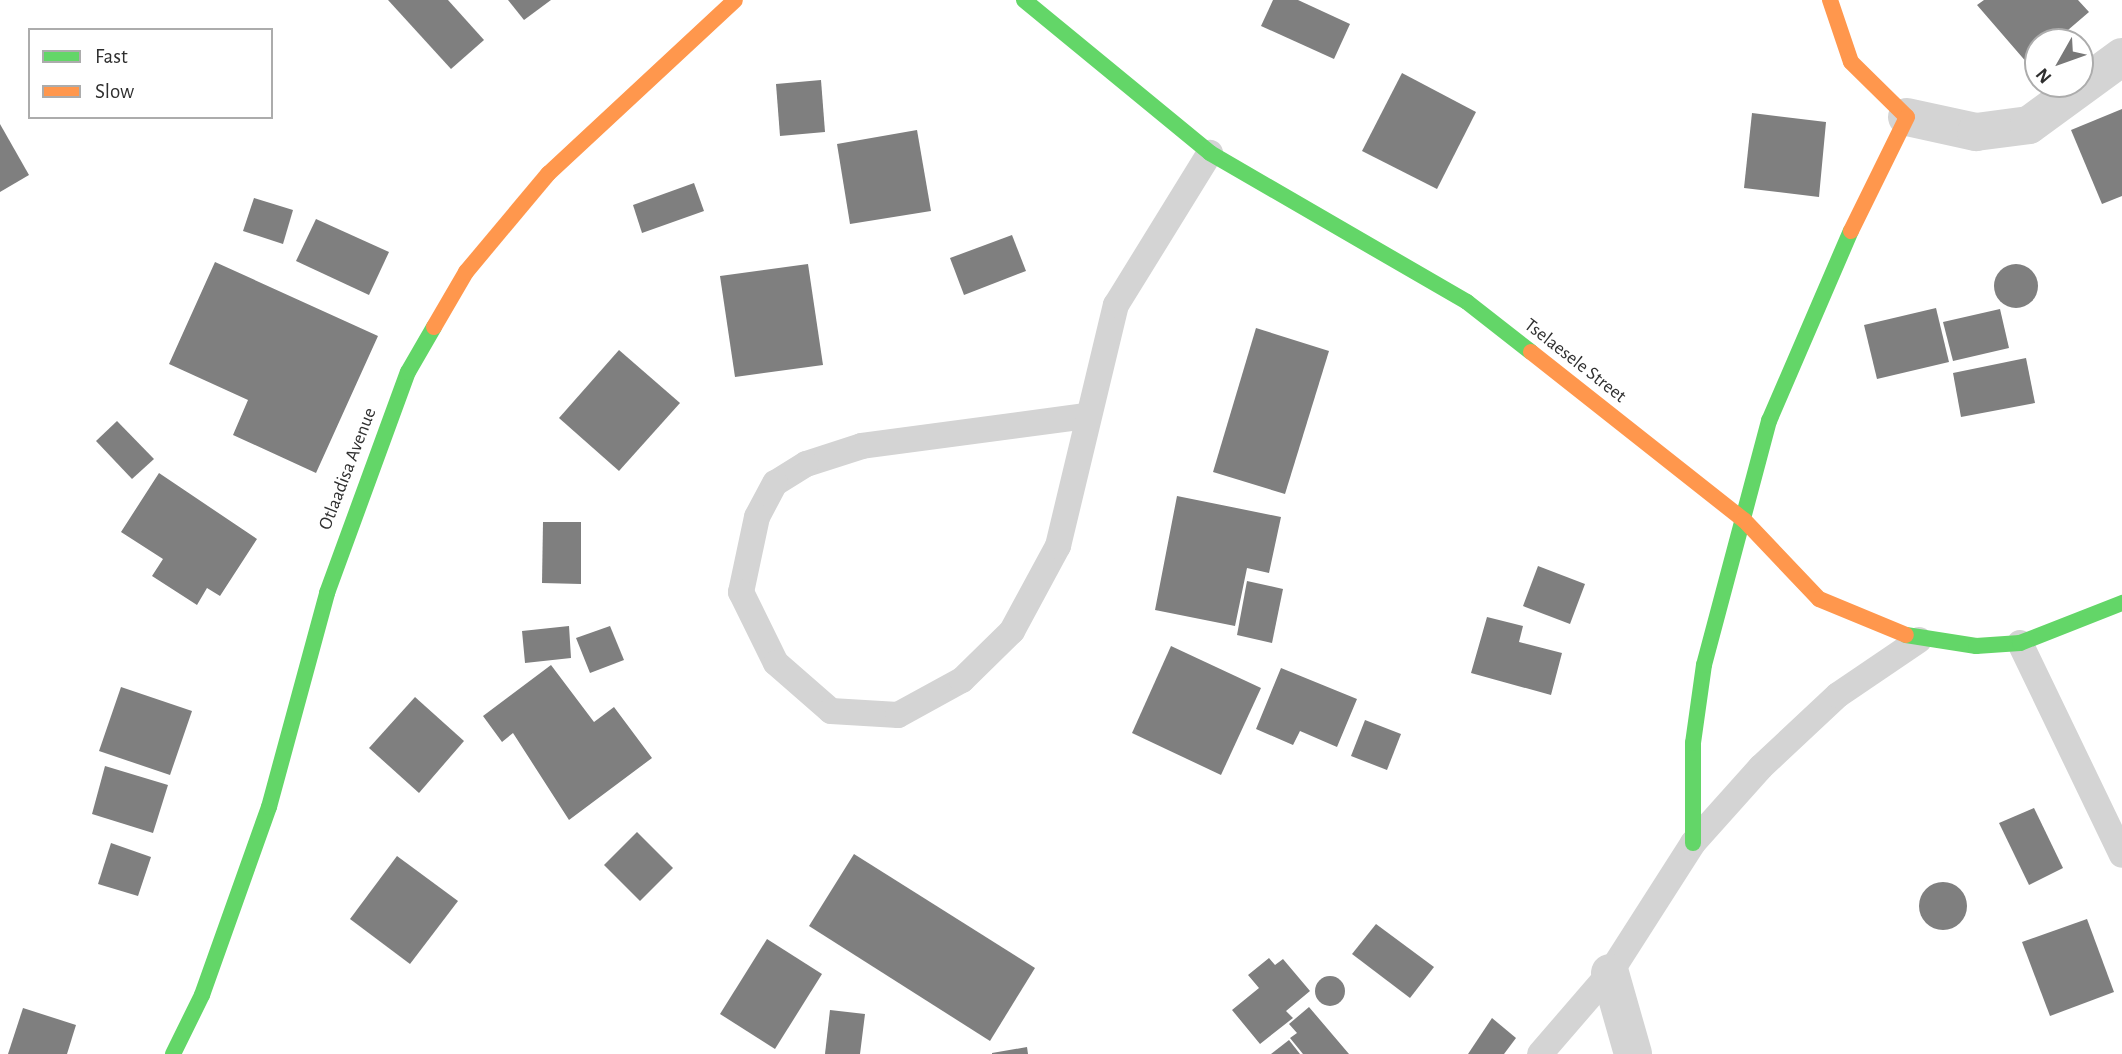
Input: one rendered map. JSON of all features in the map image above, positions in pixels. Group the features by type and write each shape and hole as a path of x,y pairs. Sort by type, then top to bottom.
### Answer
{"street":[{"name":"Otlaadisa Avenue","path":"173,1054 202,995 270,807 340,554 408,372 466,272 548,174 735,0"},
{"name":"Tselaesele Street","path":"1024,0 1210,153 1467,302 1744,520 1819,600 1919,640 2020,643 2122,603"},
{"path":"1830,0 1851,62 1907,117 1976,132 2029,125 2122,57"},
{"path":"1693,843 1693,743 1704,664 1769,421 1809,316 1907,117"},
{"path":"1610,973 1633,1054"}],"lane":[{"path":"1086,416 862,446 806,464 775,483 757,517 741,592 776,663 831,711 865,718 898,715 962,680 1012,631 1058,546 1086,416 1116,305 1210,153"},
{"path":"1540,1054 1610,973 1693,843 1838,695 1919,640"},
{"path":"2020,643 2122,855"}],"building":[{"path":"388,0 448,0 484,40 451,69"},
{"path":"508,0 551,0 524,20"},
{"path":"1273,0 1298,0 1350,24 1334,59 1261,26"},
{"path":"1984,0 2078,0 2089,12 2070,28 2024,28 2024,59 1977,5"},
{"path":"1402,73 1476,112 1437,189 1362,151"},
{"path":"821,80 825,132 780,136 776,84"},
{"path":"2122,109 2122,196 2102,204 2071,130"},
{"path":"1752,113 1826,122 1819,197 1744,188"},
{"path":"0,124 29,175 0,192"},
{"path":"917,130 931,211 850,224 837,144"},
{"path":"694,183 704,211 642,233 633,205"},
{"path":"254,198 293,210 283,244 243,231"},
{"path":"316,219 389,252 369,295 296,261"},
{"path":"1012,235 1026,271 964,295 950,258"},
{"path":"215,262 378,336 316,473 233,435 248,400 169,364"},
{"path":"808,264 823,365 735,377 720,276"},
{"path":"2016,264 2032,270 2038,286 2032,302 2016,308 2000,302 1994,286 2000,270"},
{"path":"1936,308 1949,362 1877,379 1864,325"},
{"path":"2000,309 2009,348 1953,361 1943,322"},
{"path":"1256,328 1329,351 1285,494 1213,472"},
{"path":"619,350 680,403 619,471 559,418"},
{"path":"2026,358 2035,403 1961,417 1953,373"},
{"path":"117,421 154,459 132,479 96,441"},
{"path":"159,473 257,539 220,596 207,588 197,605 152,576 163,559 121,532"},
{"path":"1177,496 1281,517 1269,573 1247,568 1235,626 1155,610"},
{"path":"543,522 581,522 581,584 542,583"},
{"path":"1538,566 1585,584 1570,624 1523,606"},
{"path":"1247,581 1283,589 1272,643 1237,635"},
{"path":"1487,617 1523,626 1519,642 1562,653 1551,695 1471,673"},
{"path":"569,626 571,658 525,663 522,631"},
{"path":"610,626 624,660 590,673 576,638"},
{"path":"1171,646 1261,688 1221,775 1132,733"},
{"path":"551,665 594,722 614,707 652,758 569,820 513,733 502,742 483,716"},
{"path":"1281,668 1357,699 1337,747 1300,731 1293,745 1256,729"},
{"path":"121,687 192,711 170,775 99,751"},
{"path":"415,697 464,741 419,793 369,748"},
{"path":"1365,720 1401,734 1387,770 1351,756"},
{"path":"105,766 168,785 153,833 92,814"},
{"path":"2034,808 2063,868 2029,885 1999,823"},
{"path":"637,832 673,868 640,901 604,865"},
{"path":"111,843 151,857 138,896 98,884"},
{"path":"854,854 1035,968 990,1041 809,926"},
{"path":"397,856 458,901 410,964 350,919"},
{"path":"1943,882 1960,889 1967,906 1960,923 1943,930 1926,923 1919,906 1926,889"},
{"path":"2087,919 2114,992 2050,1016 2022,942"},
{"path":"1376,924 1434,967 1410,998 1352,954"},
{"path":"767,939 822,974 775,1049 720,1014"},
{"path":"1269,958 1275,965 1283,959 1310,991 1286,1011 1293,1018 1260,1044 1232,1010 1259,988 1248,975"},
{"path":"1330,976 1341,980 1345,991 1341,1002 1330,1006 1319,1002 1315,991 1319,980"},
{"path":"1309,1007 1349,1054 1303,1054 1290,1038 1297,1033 1289,1024"},
{"path":"23,1008 76,1025 67,1054 8,1054"},
{"path":"830,1010 865,1014 860,1054 825,1054"},
{"path":"1492,1018 1516,1038 1504,1054 1468,1054"},
{"path":"1289,1040 1300,1054 1271,1054"},
{"path":"1027,1047 1028,1054 992,1054 992,1053"}],"traffic: fast":[{"path":"1024,0 1210,153 1467,302 1531,352"},
{"path":"1693,843 1693,743 1704,665 1769,421 1851,231"},
{"path":"173,1054 202,995 269,807 327,593 408,372 434,327"},
{"path":"1906,635 1976,646 2020,643 2122,603"}],"traffic: slow":[{"path":"434,327 466,272 548,174 735,0"},
{"path":"1830,0 1851,62 1907,117 1851,231"},
{"path":"1531,352 1744,520 1819,599 1906,635"}]}
